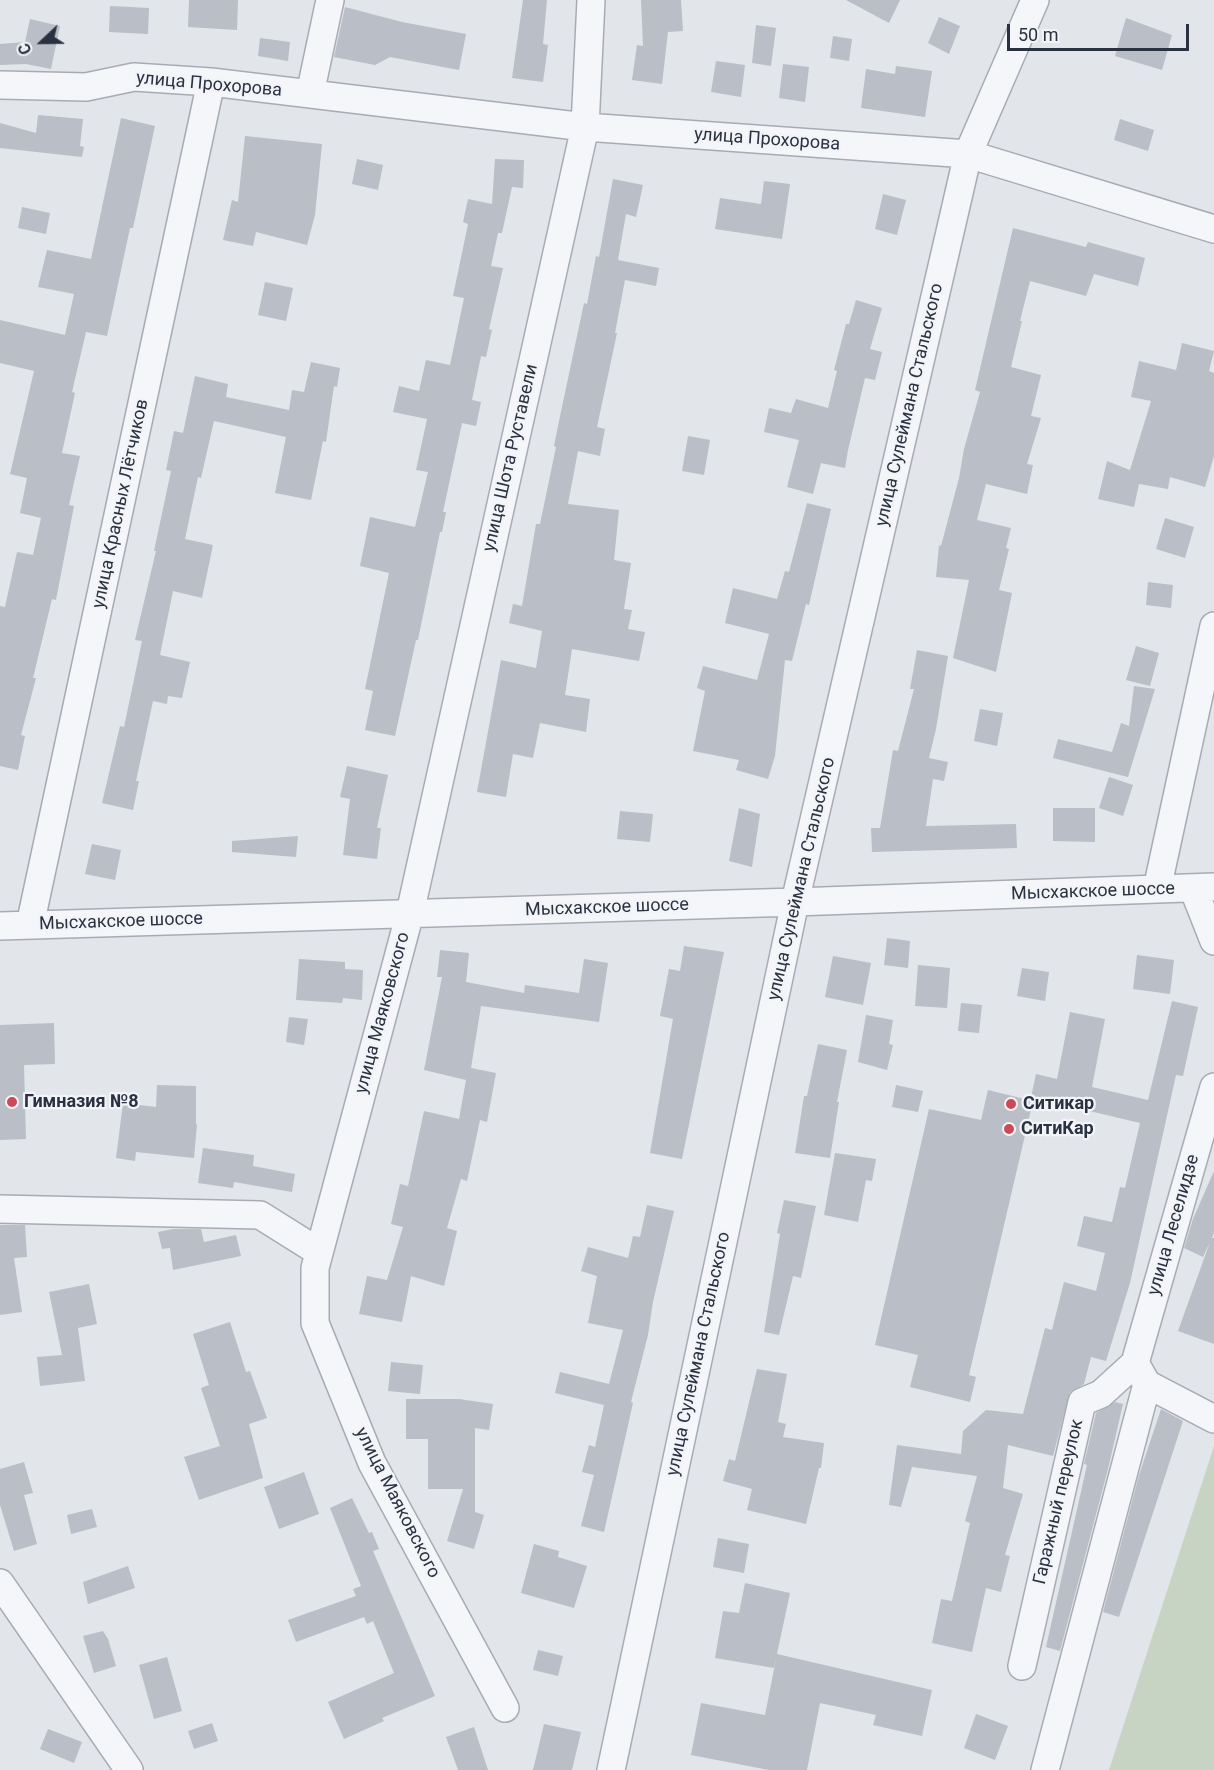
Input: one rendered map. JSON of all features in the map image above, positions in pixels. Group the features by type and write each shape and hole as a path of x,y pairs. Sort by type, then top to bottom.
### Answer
{"street":[{"path":"310,94 330,0"},
{"name":"улица Шота Руставели","path":"410,913 585,127 591,0"},
{"name":"улица Сулеймана Стальского","path":"611,1770 795,903 968,154 1035,0"},
{"name":"улица Прохорова","path":"0,85 86,87 134,77 211,82 585,127 968,154 1214,230"},
{"name":"улица Красных Лётчиков","path":"30,925 211,82"},
{"path":"1157,889 1214,626"},
{"path":"1204,888 1214,941"},
{"name":"Мысхакское шоссе","path":"0,926 795,903 1204,888"},
{"name":"улица Маяковского","path":"410,913 315,1268 315,1323 372,1463 505,1708"},
{"name":"улица Леселидзе","path":"1045,1770 1141,1374 1214,1087"},
{"path":"0,1209 260,1215 319,1252"},
{"path":"1141,1374 1214,1419"},
{"name":"Гаражный переулок","path":"1022,1666 1082,1402 1141,1374"},
{"path":"0,1583 129,1770"}],"green space":[{"path":"1214,1446 1214,1770 1109,1770"}],"building":[{"path":"189,0 238,0 237,30 188,27"},
{"path":"523,0 547,0 543,44 548,45 543,82 512,78"},
{"path":"641,0 681,0 683,31 668,32 662,84 632,80 637,45 643,46"},
{"path":"846,0 900,0 889,23"},
{"path":"110,6 149,8 148,34 109,32"},
{"path":"345,7 402,22 466,34 459,70 390,57 375,65 334,57"},
{"path":"939,17 960,26 949,54 928,43"},
{"path":"1126,18 1172,35 1162,70 1115,56"},
{"path":"30,19 60,26 51,69 26,64 0,65 0,44 25,42"},
{"path":"756,25 776,28 771,66 752,63"},
{"path":"833,36 852,39 849,61 830,58"},
{"path":"260,38 290,42 288,61 258,56"},
{"path":"716,61 745,65 741,97 711,92"},
{"path":"783,64 809,67 805,102 779,98"},
{"path":"896,66 932,71 925,117 861,108 866,69 895,74"},
{"path":"38,115 83,119 80,146 84,147 82,157 0,148 0,123 36,133"},
{"path":"121,118 155,126 107,336 86,332 72,392 75,393 62,453 80,456 69,505 74,506 56,600 52,599 33,678 36,678 21,735 25,736 18,770 0,766 0,606 5,607 17,552 33,555 41,518 20,513 27,478 10,474 34,371 0,363 0,320 65,335 74,294 38,287 47,250 91,259"},
{"path":"1120,119 1154,130 1148,151 1114,140"},
{"path":"245,136 322,144 315,215 307,245 256,232 253,246 223,240 232,200 238,202"},
{"path":"357,159 383,165 378,190 352,184"},
{"path":"495,159 524,160 523,188 512,187 502,233 498,233 491,266 503,268 489,329 492,330 486,357 481,356 472,400 481,402 476,426 462,423 443,512 446,512 442,532 440,532 395,736 365,730 373,691 365,689 389,573 360,566 370,517 415,527 428,472 416,470 427,419 393,412 399,386 419,391 426,360 450,365 464,298 453,296 468,224 463,222 468,199 492,204"},
{"path":"613,179 643,185 636,217 626,214 618,260 659,268 656,286 625,280 615,333 617,333 597,427 605,429 600,456 578,451 568,504 619,510 614,560 631,563 624,609 632,610 628,629 645,632 639,661 572,649 565,695 590,699 586,732 540,723 533,758 513,754 506,797 477,792 501,660 536,668 542,631 509,623 513,604 522,606 536,524 540,524 559,421 584,303 587,304 596,256 599,257"},
{"path":"764,181 790,184 782,239 715,229 720,198 761,204"},
{"path":"883,194 906,200 897,235 875,229"},
{"path":"22,207 50,213 46,234 18,228"},
{"path":"1013,228 1086,247 1088,242 1145,258 1138,286 1094,274 1086,296 1030,281 1011,367 1041,375 1031,416 1041,418 1027,464 1033,465 1027,494 986,484 977,520 1011,528 1006,548 1009,549 999,590 1012,593 996,672 953,658 969,580 936,577 939,545 941,546 980,392 975,390"},
{"path":"265,282 293,288 286,321 258,315"},
{"path":"856,300 882,308 870,349 882,352 875,380 865,378 845,468 821,463 813,494 787,487 799,440 764,432 769,408 791,413 796,399 828,408 837,371 834,370 846,324 849,324"},
{"path":"1182,343 1214,351 1209,371 1214,373 1214,456 1205,487 1170,477 1168,489 1139,484 1134,507 1098,499 1107,461 1130,470 1151,401 1131,397 1139,361 1176,370"},
{"path":"311,362 340,368 337,387 334,386 326,442 323,441 311,500 275,493 286,437 214,421 201,478 198,477 185,539 213,545 202,598 173,591 160,655 190,662 182,698 168,696 167,704 153,701 136,781 139,781 133,810 102,803 120,726 124,727 142,641 135,640 156,551 154,551 171,471 166,470 174,431 183,433 195,376 228,384 226,397 289,410 292,390 304,392"},
{"path":"688,436 710,440 704,475 682,471"},
{"path":"807,503 831,509 809,605 806,604 792,661 785,660 775,756 768,779 736,770 739,760 693,751 705,691 697,688 703,666 757,680 769,634 725,623 733,588 777,599 785,571 789,572"},
{"path":"1165,518 1194,527 1185,558 1156,549"},
{"path":"1148,582 1173,585 1171,608 1146,605"},
{"path":"1136,646 1159,653 1150,686 1126,680"},
{"path":"917,650 948,656 929,758 948,762 944,781 933,779 926,826 1016,824 1017,848 872,852 871,828 880,828 893,750 898,751 914,689 910,689"},
{"path":"1134,686 1155,689 1128,777 1053,758 1058,739 1112,752 1121,723 1129,726"},
{"path":"980,709 1003,713 997,746 974,741"},
{"path":"347,766 388,775 377,828 381,828 377,859 343,855 350,799 340,797"},
{"path":"1109,777 1133,785 1123,816 1099,808"},
{"path":"739,808 760,814 752,867 729,861"},
{"path":"1053,808 1095,808 1095,842 1053,841"},
{"path":"620,811 653,814 650,842 617,839"},
{"path":"298,836 296,857 232,852 232,841"},
{"path":"92,844 121,850 115,880 85,874"},
{"path":"887,938 910,941 908,968 884,965"},
{"path":"684,946 724,952 682,1159 650,1153 673,1019 660,1016 669,969 680,971"},
{"path":"440,950 469,953 466,982 524,993 525,985 579,993 584,959 608,963 599,1022 481,1006 471,1068 496,1073 487,1122 480,1120 467,1181 461,1179 447,1228 457,1231 444,1286 411,1276 402,1322 359,1314 367,1276 387,1280 403,1227 391,1224 400,1184 408,1186 424,1111 459,1119 466,1080 424,1070 442,977 437,977"},
{"path":"1137,955 1174,960 1170,994 1133,989"},
{"path":"833,956 871,963 863,1005 825,997"},
{"path":"299,959 345,962 345,969 363,970 362,1000 343,998 342,1003 296,1000"},
{"path":"918,965 950,968 947,1008 915,1006"},
{"path":"1022,968 1049,972 1045,1001 1017,996"},
{"path":"1172,1001 1198,1007 1183,1076 1176,1075 1130,1283 1106,1361 1091,1357 1084,1384 1070,1392 1053,1456 1008,1445 1003,1488 1023,1494 1005,1555 1010,1556 1001,1592 986,1588 972,1652 932,1643 941,1599 952,1601 970,1523 965,1521 977,1476 912,1467 901,1507 889,1505 897,1445 961,1454 963,1431 986,1410 1023,1414 1045,1328 1052,1330 1064,1282 1096,1291 1105,1253 1077,1246 1084,1216 1112,1222 1120,1187 1125,1188 1140,1123 1031,1097 1036,1074 1057,1079 1070,1012 1105,1019 1092,1087 1148,1100"},
{"path":"961,1003 982,1005 979,1033 958,1031"},
{"path":"866,1015 893,1020 889,1044 893,1045 887,1070 858,1062"},
{"path":"289,1017 308,1019 304,1045 286,1042"},
{"name":"Гимназия №8","path":"54,1023 55,1064 24,1065 26,1139 0,1140 0,1025"},
{"path":"818,1044 847,1050 830,1158 795,1153 804,1096 807,1096"},
{"path":"157,1085 196,1086 197,1124 194,1158 136,1152 135,1161 116,1158 123,1103 156,1107"},
{"path":"896,1085 923,1091 918,1112 892,1107"},
{"path":"988,1090 1033,1101 969,1375 976,1377 970,1402 910,1387 918,1355 875,1345 929,1109 981,1120"},
{"path":"203,1148 254,1155 253,1166 295,1174 292,1192 234,1182 233,1188 198,1183"},
{"path":"835,1153 876,1159 872,1181 866,1180 858,1222 824,1215"},
{"path":"1214,1171 1214,1232 1212,1238 1214,1238 1214,1344 1178,1331 1210,1242 1203,1257 1184,1248 1193,1219"},
{"path":"784,1200 816,1206 801,1278 793,1276 779,1335 764,1332 780,1234 777,1233"},
{"path":"647,1205 674,1211 604,1532 581,1526 594,1475 582,1472 589,1445 595,1447 604,1405 555,1393 560,1372 609,1384 623,1330 588,1323 597,1276 581,1271 588,1247 628,1258 633,1236 640,1237"},
{"path":"0,1225 25,1225 27,1257 14,1258 22,1312 0,1315"},
{"path":"173,1229 201,1229 204,1242 236,1235 241,1256 173,1270 170,1248 162,1249 158,1232"},
{"path":"89,1284 97,1324 78,1328 85,1381 40,1386 37,1357 62,1355 49,1292"},
{"path":"230,1322 246,1372 250,1371 267,1418 249,1424 263,1478 199,1500 184,1457 220,1446 201,1388 209,1385 193,1334"},
{"path":"391,1362 423,1365 420,1394 388,1391"},
{"path":"757,1369 787,1374 778,1422 786,1424 783,1437 824,1443 821,1468 819,1468 806,1524 747,1510 752,1489 723,1481 729,1459 735,1461"},
{"path":"406,1399 459,1399 493,1404 489,1430 475,1428 475,1512 484,1515 474,1549 447,1541 463,1489 428,1489 428,1439 406,1439"},
{"path":"1115,1402 1123,1404 1060,1651 1046,1647 1087,1465 1084,1464 1096,1413"},
{"path":"1161,1409 1183,1421 1119,1617 1103,1612 1139,1475"},
{"path":"24,1462 33,1493 24,1495 37,1544 14,1551 0,1505 0,1469"},
{"path":"304,1472 319,1514 279,1529 264,1487"},
{"path":"352,1498 369,1533 372,1532 379,1549 373,1551 435,1696 382,1718 384,1721 344,1739 328,1702 394,1673 373,1621 367,1624 364,1617 296,1642 288,1620 356,1596 353,1589 361,1586 330,1508"},
{"path":"92,1509 97,1527 71,1534 67,1515"},
{"path":"718,1538 749,1544 744,1573 713,1567"},
{"path":"534,1544 559,1551 558,1557 587,1566 574,1608 521,1593"},
{"path":"128,1566 135,1588 88,1604 83,1582"},
{"path":"745,1583 790,1593 774,1668 715,1658 723,1611 739,1613"},
{"path":"103,1631 108,1639 116,1666 94,1673 83,1636"},
{"path":"538,1650 563,1656 558,1676 533,1670"},
{"path":"777,1654 932,1690 922,1736 873,1725 876,1715 820,1703 807,1770 769,1770 691,1755 701,1703 765,1715"},
{"path":"167,1657 182,1711 154,1719 139,1665"},
{"path":"976,1714 1008,1726 995,1760 964,1748"},
{"path":"212,1723 218,1741 194,1749 188,1731"},
{"path":"544,1724 581,1732 572,1770 533,1770"},
{"path":"474,1727 488,1770 458,1770 446,1737"},
{"path":"48,1729 82,1742 74,1763 40,1749"}],"place":[{"name":"Гимназия №8","path":"12,1102"},
{"name":"Ситикар","path":"1011,1104"},
{"name":"СитиКар","path":"1009,1129"}]}
